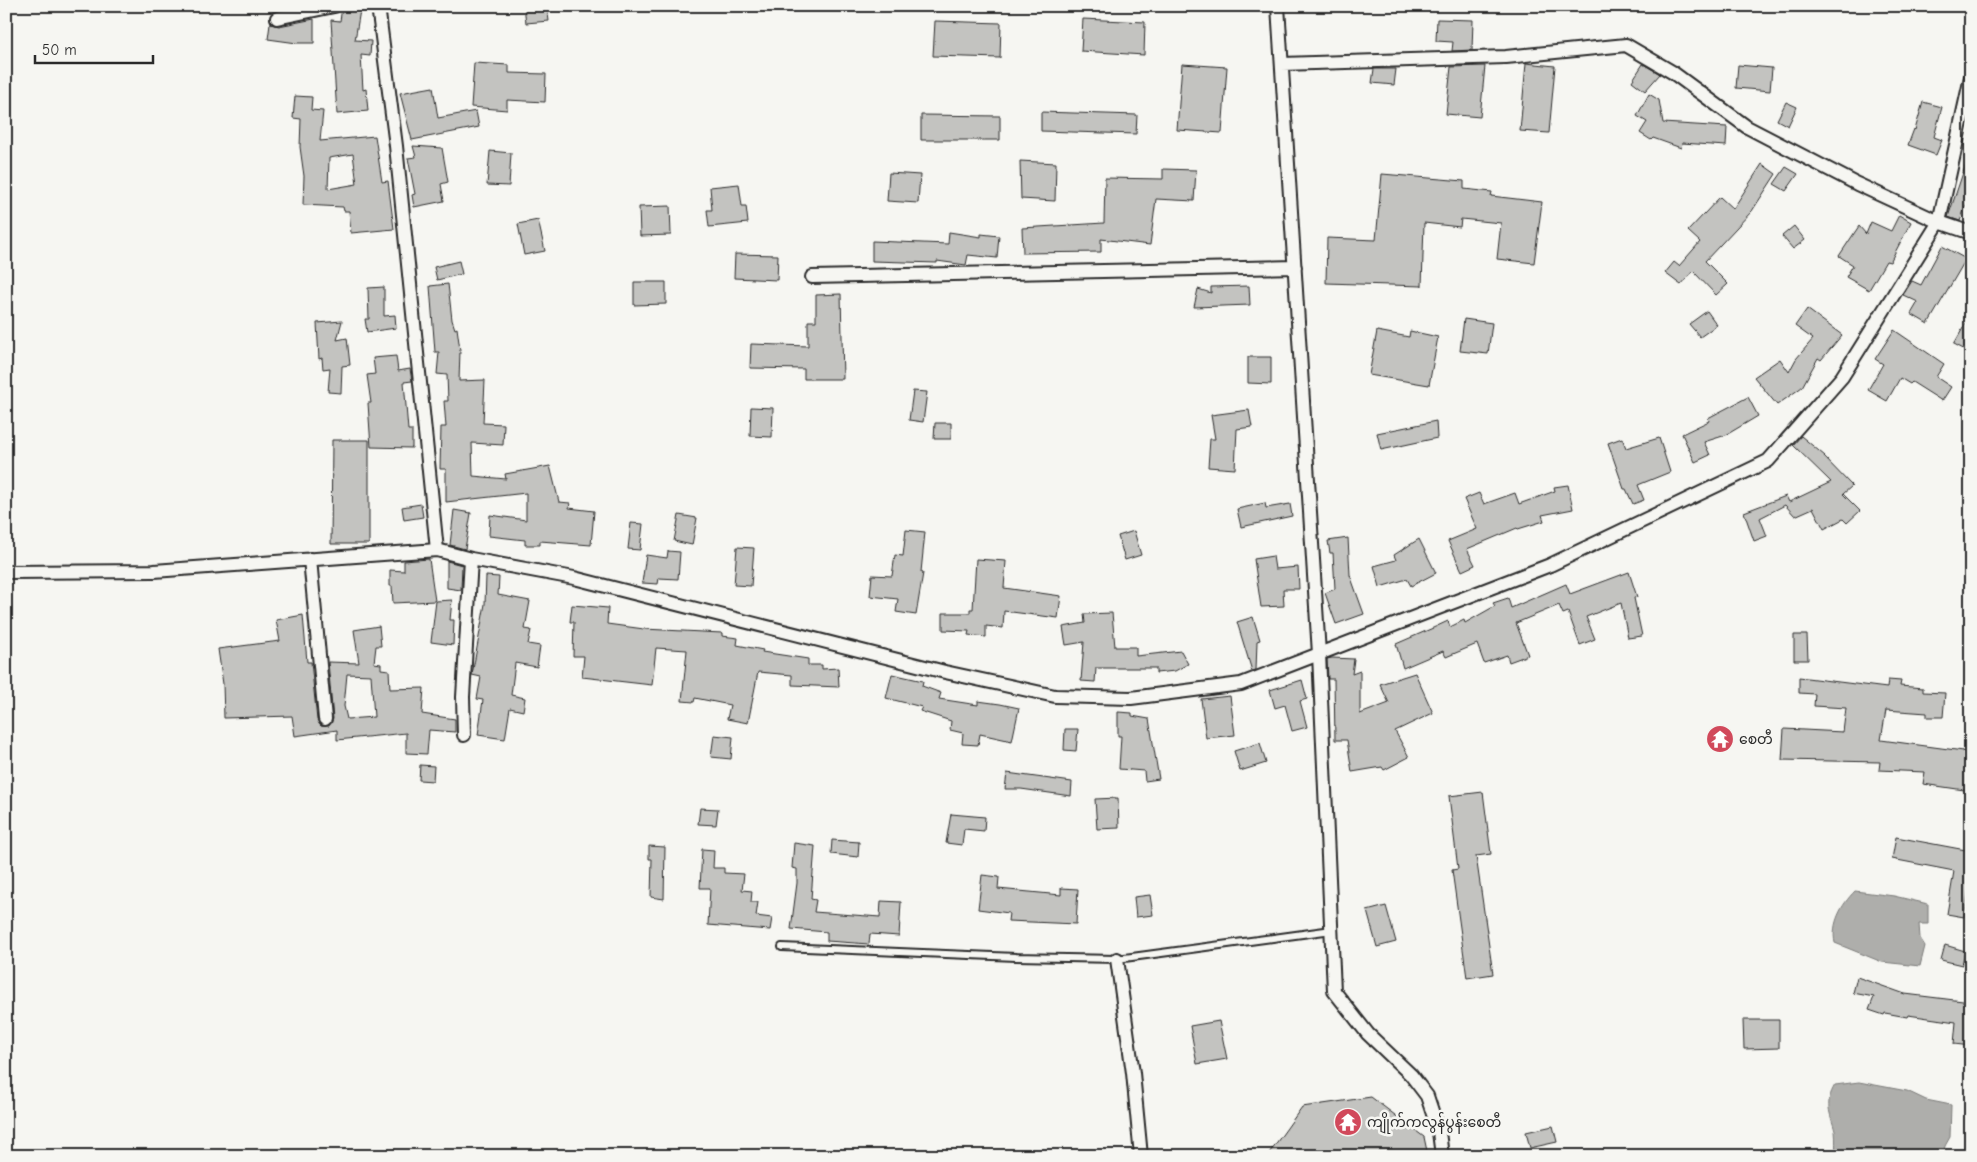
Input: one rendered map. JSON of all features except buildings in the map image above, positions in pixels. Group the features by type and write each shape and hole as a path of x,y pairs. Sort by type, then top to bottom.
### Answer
{"street":[{"path":"278,18 334,6"},
{"path":"378,6 396,146 437,550"},
{"path":"1278,6 1319,654 1334,991 1368,1034 1411,1076 1427,1096 1439,1132 1442,1156"},
{"path":"1282,64 1506,57 1626,45 1672,72 1748,127 1857,184 1939,222 1971,233"},
{"path":"6,572 154,571 437,550 471,559 574,578 946,672 1055,696 1131,698 1241,684 1550,565 1768,461 1842,377 1939,222 1971,77"},
{"path":"812,277 1295,268"},
{"path":"310,559 325,719"},
{"path":"464,735 463,697 471,559"},
{"path":"1117,959 1133,1073 1141,1156"}],"lane":[{"path":"782,947 1016,957 1117,959 1332,930"}],"shaded area":[{"path":"1855,891 1894,896 1928,904 1928,924 1919,924 1920,938 1925,946 1920,966 1882,962 1835,943 1834,929 1838,915 1845,902"},
{"path":"1859,1082 1907,1091 1926,1100 1951,1105 1950,1137 1945,1146 1943,1156 1836,1156 1835,1131 1829,1108 1830,1098 1835,1085"}],"place":[{"name":"စေတီ","path":"1720,739"},
{"name":"ကျိုက်ကလွန်ပွန်းစေတီ","path":"1348,1122"}]}
